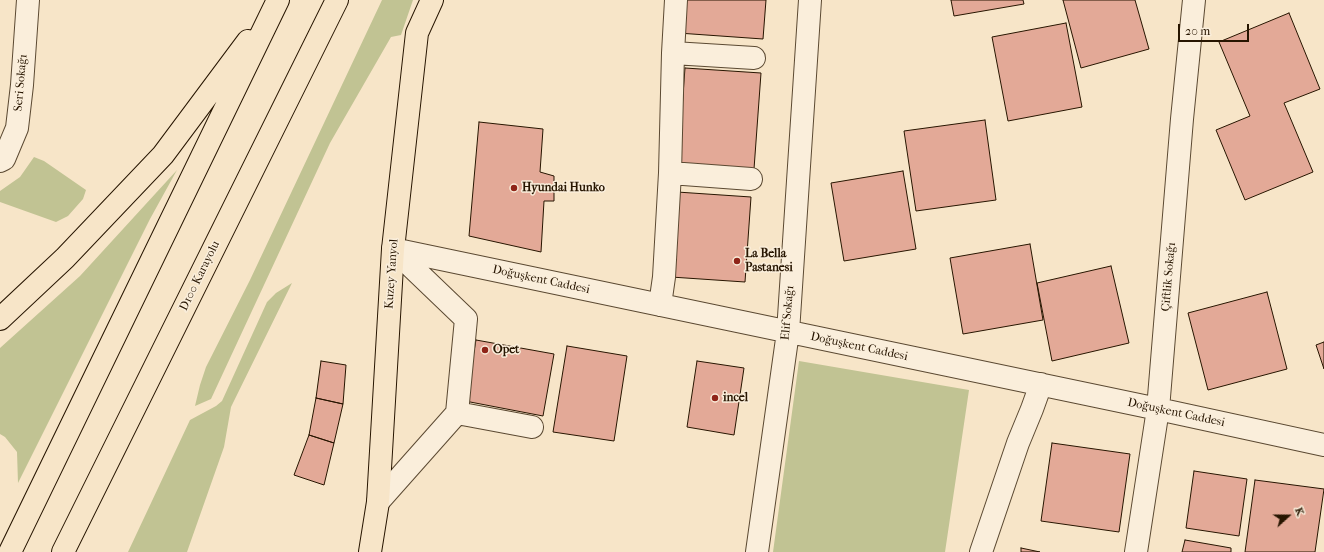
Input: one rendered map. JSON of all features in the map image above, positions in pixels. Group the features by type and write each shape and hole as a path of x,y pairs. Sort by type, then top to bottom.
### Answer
{"main road":[{"path":"0,319 65,258 163,155 278,0"},
{"path":"10,552 278,0"},
{"name":"D100 Karayolu","path":"63,552 337,0"},
{"name":"Kuzey Yanyol","path":"370,552 378,502 393,249 417,33 432,0"}],"street":[{"name":"Seri Sokağı","path":"0,161 4,159 17,128 22,85 28,0"},
{"path":"660,305 664,277 670,173 676,0"},
{"name":"Elif Sokağı","path":"757,552 788,332 810,0"},
{"name":"Çiftlik Sokağı","path":"1136,552 1158,408 1182,119 1194,0"},
{"path":"673,53 754,58"},
{"path":"670,173 751,179"},
{"name":"Doğuşkent Caddesi","path":"393,249 1158,408 1324,445"},
{"path":"378,502 457,412 466,319 393,249"},
{"path":"981,552 1018,443 1041,384"},
{"path":"457,412 532,427"}],"green space":[{"path":"382,0 413,0 401,35 391,37 330,143 211,399 195,406 206,367 250,280"},
{"path":"34,157 44,161 86,190 83,199 68,216 56,222 0,202 0,191 20,177"},
{"path":"177,170 150,219 18,483 17,452 5,437 0,434 0,348 80,276"},
{"path":"292,283 231,407 224,447 187,552 128,552 190,420 216,406 222,401 267,302 276,293"},
{"path":"799,361 969,390 945,552 773,552"}],"building":[{"path":"681,0 766,0 763,39 678,33"},
{"path":"951,0 1023,0 1024,4 954,16"},
{"path":"1063,0 1135,0 1149,49 1081,68"},
{"path":"1289,13 1320,89 1284,103 1313,172 1245,200 1216,130 1250,116 1219,42"},
{"path":"1066,23 1082,107 1008,121 992,37"},
{"path":"685,68 761,73 754,169 678,163"},
{"path":"985,120 996,200 916,211 904,131"},
{"name":"Hyundai Hunko","path":"479,122 543,129 540,172 554,176 554,201 544,201 541,252 469,236"},
{"path":"903,171 916,249 844,261 831,183"},
{"path":"677,192 751,197 745,282 671,277"},
{"path":"1030,244 1043,320 963,334 950,258"},
{"path":"1111,266 1129,343 1052,361 1037,283"},
{"path":"1267,292 1287,369 1208,390 1188,313"},
{"path":"476,340 554,354 543,416 465,401"},
{"path":"1324,342 1324,369 1316,345"},
{"path":"567,346 627,356 614,441 553,432"},
{"path":"321,361 346,365 343,404 316,398"},
{"name":"incel","path":"697,361 744,368 734,435 687,427"},
{"path":"316,398 343,404 334,443 309,435"},
{"path":"309,435 334,443 324,485 294,475"},
{"path":"1052,443 1130,454 1119,532 1041,521"},
{"path":"1194,471 1247,479 1239,536 1186,528"},
{"path":"1255,480 1324,489 1315,552 1245,552"},
{"path":"1185,540 1231,548 1231,552 1182,552"},
{"path":"1021,548 1040,552 1021,552"}],"place":[{"name":"Hyundai Hunko","path":"514,188"},
{"name":"La Bella Pastanesi","path":"737,261"},
{"name":"Opet","path":"485,350"},
{"name":"incel","path":"715,398"}]}
